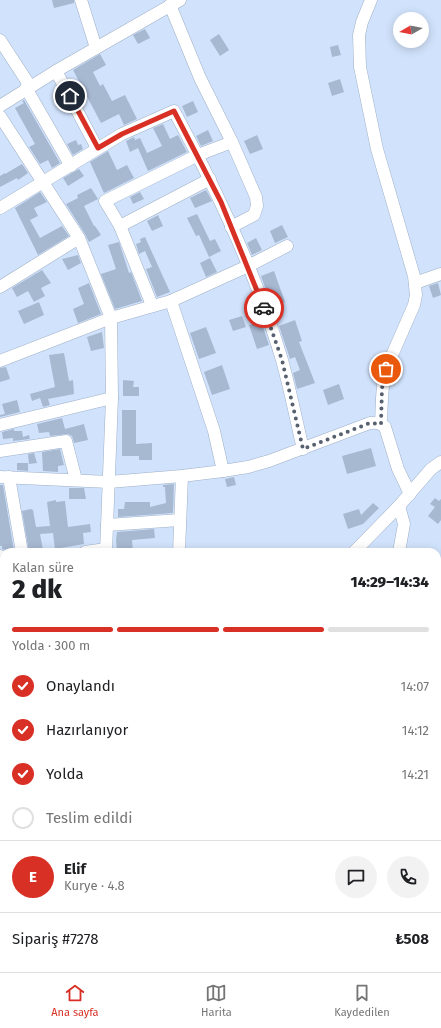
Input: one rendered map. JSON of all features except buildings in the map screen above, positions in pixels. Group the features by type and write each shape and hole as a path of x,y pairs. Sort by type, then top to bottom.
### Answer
{"street":[{"path":"81,0 96,48"},
{"path":"371,0 362,22 359,35 360,67 378,149 415,283 416,294 414,305 383,378 381,424"},
{"path":"0,106 28,87 175,3 202,84 232,142 256,197 257,206 254,215 231,227"},
{"path":"0,40 28,87 71,166"},
{"path":"56,71 98,148"},
{"path":"0,208 122,134 174,111 210,179 248,266 266,312 282,360 303,449"},
{"path":"0,116 79,238 111,318 112,398 106,548"},
{"path":"152,305 120,226 105,201 198,155 232,142"},
{"path":"120,226 210,179"},
{"path":"0,287 79,238"},
{"path":"0,361 111,318 171,300 248,266 287,246"},
{"path":"415,283 441,274"},
{"path":"171,300 214,431 223,471"},
{"path":"0,425 112,398"},
{"path":"21,548 4,477 109,482 223,471 248,467 303,449 370,423 381,424 385,427 398,469 410,494"},
{"path":"0,451 66,441 76,480"},
{"path":"358,548 399,506 431,469 441,462"},
{"path":"179,548 182,476"},
{"path":"399,506 404,524 400,548"},
{"path":"107,524 180,520"}],"way so far":[{"path":"264,308 282,360 303,449 370,423 381,424 382,388 386,369"}],"route":[{"path":"70,96 98,148 122,134 174,111 221,202 264,308"}]}
